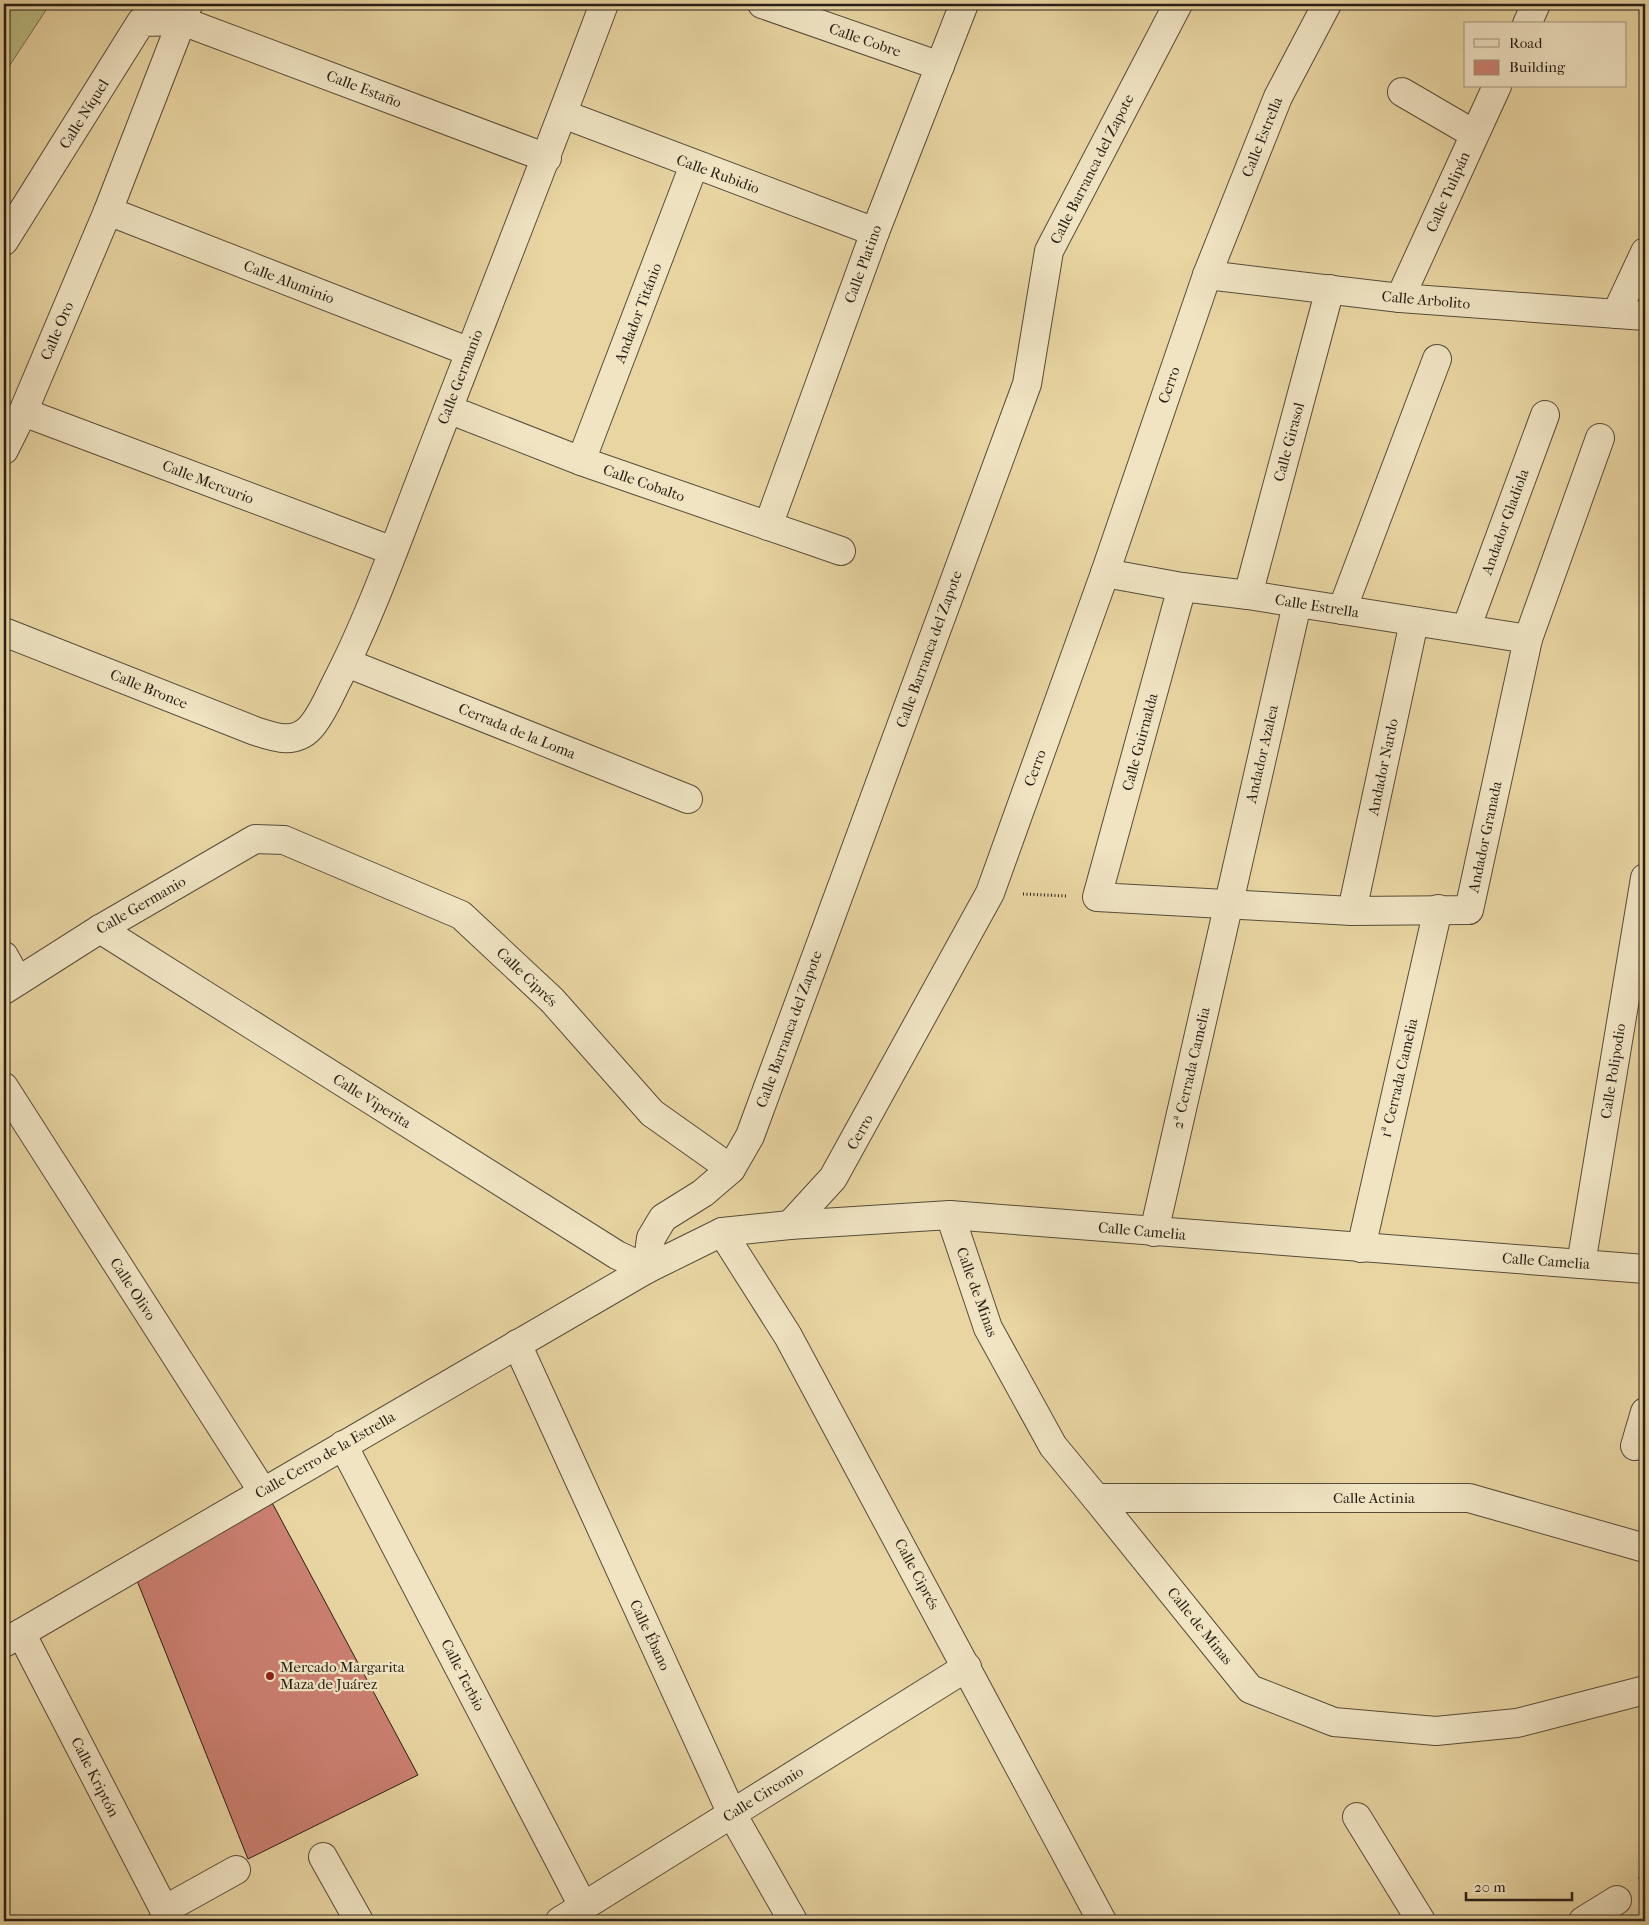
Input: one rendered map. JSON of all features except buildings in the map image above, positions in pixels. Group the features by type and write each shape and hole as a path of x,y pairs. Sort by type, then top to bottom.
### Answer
{"street":[{"name":"Calle Germanio","path":"295,738 308,730 318,717 347,663 393,551 547,158 604,4"},
{"name":"Calle Cobre","path":"762,4 940,66"},
{"name":"Calle Platino","path":"768,526 875,232 964,4"},
{"name":"Calle Barranca del Zapote","path":"647,1269 651,1238 663,1218 704,1193 732,1169 750,1136 1027,384 1049,251 1178,4"},
{"name":"Calle Estrella","path":"1207,275 1278,97 1327,4"},
{"path":"1528,22 1536,4"},
{"path":"108,211 186,12"},
{"name":"Calle Estaño","path":"186,12 547,158"},
{"name":"Calle Níquel","path":"4,241 141,22 186,12"},
{"name":"Calle Tulipán","path":"1400,298 1495,88"},
{"path":"1402,92 1474,134"},
{"name":"Calle Rubidio","path":"563,114 875,232"},
{"name":"Andador Titánio","path":"581,461 694,165"},
{"name":"Calle Aluminio","path":"108,211 470,352"},
{"name":"Calle Oro","path":"4,450 23,412 108,211"},
{"path":"1616,314 1645,252"},
{"name":"Calle Arbolito","path":"1207,275 1400,298 1645,316"},
{"name":"Cerro","path":"790,1225 833,1178 990,893 1105,573 1207,275"},
{"name":"Calle Girasol","path":"1248,595 1330,289"},
{"path":"1342,610 1437,359"},
{"name":"Calle Cobalto","path":"448,409 581,461 841,551"},
{"name":"Calle Mercurio","path":"23,412 393,551"},
{"name":"Andador Gladiola","path":"1466,629 1545,415"},
{"name":"Andador Granada","path":"1097,897 1352,911 1469,910 1528,639 1600,438"},
{"name":"Calle Estrella","path":"1105,573 1182,587 1248,595 1528,639"},
{"name":"Calle Guirnalda","path":"1097,897 1182,587"},
{"name":"Andador Azalea","path":"1227,905 1297,604"},
{"name":"Andador Nardo","path":"1352,911 1414,622"},
{"name":"Calle Bronce","path":"4,632 255,731 278,738 295,738"},
{"name":"Cerrada de la Loma","path":"347,663 688,800"},
{"name":"Calle Germanio","path":"11,985 100,929 255,839 284,840"},
{"name":"Calle Ciprés","path":"284,840 461,915 552,1000 652,1114 732,1169"},
{"name":"Calle Polipodio","path":"1581,1264 1634,1015 1645,878"},
{"name":"2ª Cerrada Camelia","path":"1154,1232 1227,905"},
{"name":"1ª Cerrada Camelia","path":"1361,1248 1438,909"},
{"name":"Calle Viperita","path":"100,929 617,1255 647,1269"},
{"path":"4,956 11,985"},
{"name":"Calle Olivo","path":"4,1087 263,1492"},
{"name":"Calle Camelia","path":"647,1269 722,1232 790,1225 950,1215 1645,1269"},
{"name":"Calle de Minas","path":"950,1215 988,1328 1053,1446 1250,1689 1334,1722 1436,1731 1517,1723 1645,1690"},
{"name":"Calle Ciprés","path":"722,1232 788,1336 1102,1921"},
{"name":"Calle Cerro de la Estrella","path":"12,1638 647,1269"},
{"name":"Calle Ébano","path":"517,1344 732,1814 793,1921"},
{"path":"1635,1446 1645,1412"},
{"name":"Calle Terbio","path":"344,1444 583,1906"},
{"name":"Calle Actinia","path":"1096,1498 1469,1498 1645,1548"},
{"name":"Calle Kriptón","path":"12,1638 167,1916"},
{"name":"Calle Circonio","path":"560,1921 967,1668"},
{"path":"1357,1818 1421,1921"},
{"path":"323,1857 359,1921"},
{"path":"167,1916 236,1870"},
{"path":"1583,1921 1617,1900"}],"green space":[{"path":"4,4 50,4 4,74"}],"place":[{"name":"Mercado Margarita Maza de Juárez","path":"270,1676"}]}
